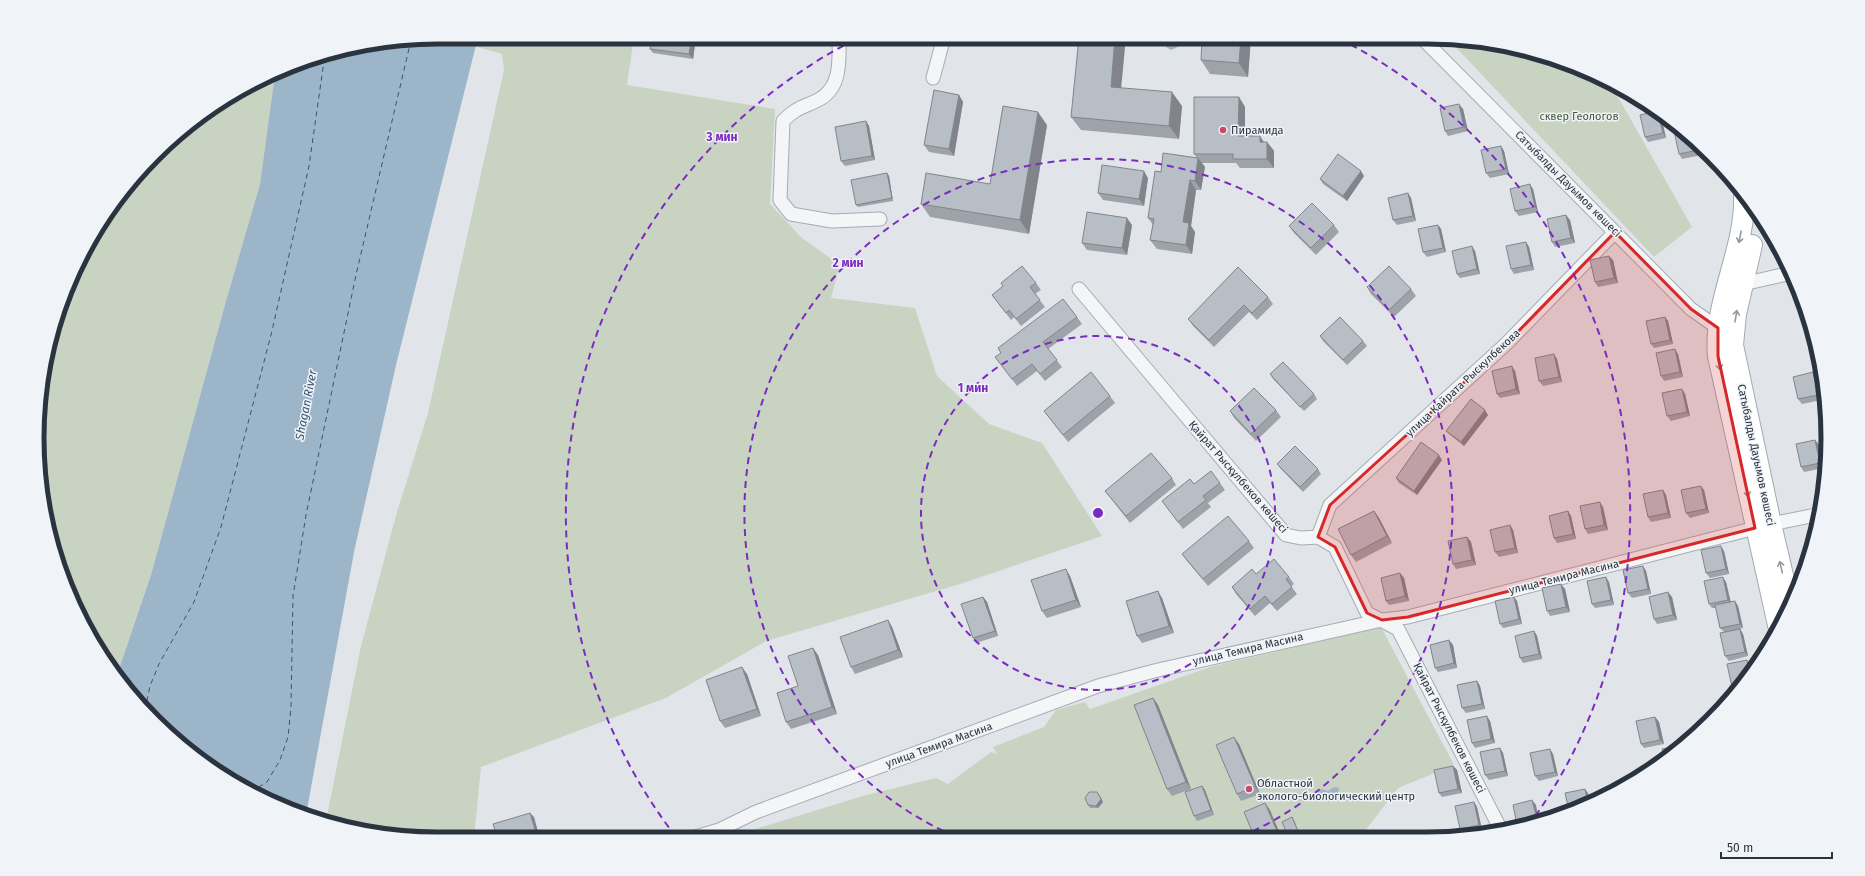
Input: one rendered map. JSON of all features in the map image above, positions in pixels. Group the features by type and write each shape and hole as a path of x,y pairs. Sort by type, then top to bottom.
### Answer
{"main road":[{"name":"Сатыбалды Дауымов көшесі","path":"1749,210 1752,244 1718,328 1716,342 1718,356 1763,526 1787,597"},
{"name":"Сатыбалды Дауымов көшесі","path":"1735,284 1734,355 1777,618"}],"street":[{"path":"839,44 839,68 833,87 821,98 793,111 783,121 780,200 791,214 832,221 880,219"},
{"path":"933,78 942,44"},
{"name":"Сатыбалды Дауымов көшесі","path":"1428,44 1691,309 1718,328"},
{"name":"улица Кайрата Рыскулбекова","path":"1318,537 1330,506 1506,344 1615,232"},
{"path":"1735,284 1785,274"},
{"name":"Қайрат Рысқұлбеков көшесі","path":"1079,289 1286,535 1301,538 1318,537 1335,547 1367,613 1398,629 1498,825"},
{"name":"улица Темира Масина","path":"712,832 756,812 1098,686 1158,670 1382,620 1408,617 1763,526 1813,516"}],"highlighted area":[{"path":"1615,232 1691,309 1718,328 1718,356 1755,528 1408,617 1382,620 1367,613 1335,547 1318,537 1330,505 1506,344"}],"green space":[{"path":"477,44 633,44 627,85 775,109 770,204 802,238 840,265 831,298 915,308 937,376 989,424 1042,443 1102,536 960,584 766,641 666,698 481,767 475,832 438,832 387,829 327,816 361,646 397,512 428,413 504,70 502,54 477,47"},
{"name":"сквер Геологов","path":"1454,45 1478,47 1529,57 1578,74 1615,93 1692,227 1654,257"},
{"path":"274,80 260,184 226,301 151,575 119,669 97,635 74,589 57,540 47,489 44,438 45,412 47,387 57,336 74,287 85,264 110,219 125,198 159,159 198,125 241,97"},
{"path":"1381,627 1454,765 1398,788 1364,832 746,832 866,795 936,778 948,784 991,752 997,754 993,747 1044,727 1056,710 1085,702 1090,709 1210,667"}],"water":[{"name":"Shagan River","path":"438,44 476,44 396,365 354,552 307,810 287,802 241,779 198,751 159,717 119,669 151,575 226,301 260,184 274,80 311,65 336,57 387,47"},
{"path":"1180,44 1180,46 1171,50 1163,45"},
{"path":"1334,787 1339,788 1338,793 1320,801 1317,798 1316,793 1321,789 1328,791"}],"building":[{"path":"650,44 691,44 689,54 650,49"},
{"path":"1078,44 1114,44 1111,87 1172,92 1169,126 1071,117"},
{"path":"1202,44 1240,44 1239,63 1201,60"},
{"path":"934,90 959,95 949,149 924,145"},
{"name":"Пирамида","path":"1194,97 1239,97 1238,136 1260,136 1260,142 1267,142 1267,159 1233,159 1233,154 1194,154"},
{"path":"1459,104 1464,127 1445,131 1440,108"},
{"path":"1003,106 1038,112 1020,220 921,204 926,173 990,184"},
{"path":"1650,113 1659,120 1663,133 1645,137 1640,115"},
{"path":"866,121 872,156 841,161 835,127"},
{"path":"1674,131 1687,142 1696,150 1679,154"},
{"path":"1501,146 1506,169 1486,173 1481,150"},
{"path":"1163,153 1198,158 1195,181 1190,180 1183,222 1189,223 1186,245 1150,240 1154,219 1148,218 1155,171 1161,172"},
{"path":"1338,154 1361,171 1343,196 1320,179"},
{"path":"1102,165 1144,171 1139,199 1098,193"},
{"path":"887,173 892,198 856,205 851,180"},
{"path":"1530,184 1535,207 1515,211 1510,189"},
{"path":"1408,193 1413,216 1393,220 1388,198"},
{"path":"1312,203 1334,225 1311,248 1289,226"},
{"path":"1087,212 1127,218 1122,248 1082,243"},
{"path":"1566,215 1571,238 1552,242 1547,219"},
{"path":"1438,225 1443,248 1423,252 1418,229"},
{"path":"1526,242 1531,265 1511,269 1506,246"},
{"path":"1472,246 1477,269 1457,274 1452,251"},
{"path":"1609,256 1614,278 1595,282 1590,260"},
{"path":"1022,266 1036,283 1030,287 1040,300 1016,319 1009,310 1006,313 992,295 1003,286 1001,283"},
{"path":"1389,266 1411,289 1389,310 1367,287"},
{"path":"1238,267 1268,297 1252,313 1244,305 1209,340 1188,319"},
{"path":"1063,299 1077,317 1043,342 1057,360 1040,374 1032,364 1012,379 995,357 1001,353 998,348"},
{"path":"1340,317 1363,341 1343,360 1320,336"},
{"path":"1665,317 1670,340 1651,344 1646,321"},
{"path":"1675,349 1680,372 1661,376 1656,353"},
{"path":"1554,354 1559,377 1539,381 1535,358"},
{"path":"1283,362 1314,394 1300,407 1270,374"},
{"path":"1512,366 1516,389 1497,394 1492,371"},
{"path":"1091,372 1110,396 1063,435 1044,411"},
{"path":"1813,372 1818,395 1798,399 1793,377"},
{"path":"1254,388 1276,410 1251,434 1230,411"},
{"path":"1682,389 1687,412 1667,416 1662,393"},
{"path":"1471,399 1485,410 1461,442 1446,431"},
{"path":"1815,440 1820,463 1801,467 1796,444"},
{"path":"1421,442 1439,455 1414,491 1396,478"},
{"path":"1295,446 1318,469 1300,487 1277,464"},
{"path":"1151,453 1172,478 1126,516 1105,491"},
{"path":"1211,471 1220,483 1203,496 1206,500 1178,522 1162,501 1190,479 1194,484"},
{"path":"1701,486 1706,509 1686,513 1681,490"},
{"path":"1663,490 1668,513 1648,517 1643,494"},
{"path":"1600,502 1604,525 1585,529 1580,506"},
{"path":"1374,511 1387,536 1351,555 1338,529"},
{"path":"1568,511 1573,534 1554,538 1549,516"},
{"path":"1228,516 1249,541 1203,579 1182,554"},
{"path":"1510,525 1515,548 1495,552 1490,530"},
{"path":"1467,537 1472,560 1453,564 1448,541"},
{"path":"1721,546 1726,569 1706,573 1701,550"},
{"path":"1274,559 1289,577 1286,579 1292,587 1272,604 1265,596 1250,609 1232,587 1252,569 1256,574"},
{"path":"1643,566 1648,589 1628,593 1623,570"},
{"path":"1066,569 1076,600 1042,611 1031,580"},
{"path":"1400,573 1405,596 1386,601 1381,578"},
{"path":"1606,577 1611,600 1592,604 1587,581"},
{"path":"1723,577 1728,600 1709,604 1704,581"},
{"path":"1561,584 1566,607 1547,611 1542,588"},
{"path":"1158,591 1169,626 1137,636 1126,601"},
{"path":"1668,592 1673,615 1654,619 1649,597"},
{"path":"983,597 995,631 973,638 961,604"},
{"path":"1514,597 1519,619 1500,624 1495,601"},
{"path":"1735,601 1740,624 1720,628 1715,605"},
{"path":"888,620 898,650 851,667 840,637"},
{"path":"1740,629 1745,652 1725,656 1720,633"},
{"path":"1534,631 1539,654 1520,658 1515,636"},
{"path":"1449,640 1454,663 1435,668 1430,645"},
{"path":"813,648 832,707 786,722 777,693 798,686 788,656"},
{"path":"1747,660 1748,666 1732,687 1727,664"},
{"path":"742,667 757,709 720,721 706,680"},
{"path":"1477,681 1482,704 1462,708 1457,685"},
{"path":"1153,698 1186,782 1167,789 1134,705"},
{"path":"1487,716 1491,739 1472,743 1467,720"},
{"path":"1655,717 1660,740 1641,744 1636,721"},
{"path":"1234,737 1255,786 1237,794 1216,745"},
{"path":"1672,747 1663,754 1662,749"},
{"path":"1500,748 1505,771 1485,775 1480,752"},
{"path":"1550,749 1555,772 1535,776 1530,753"},
{"path":"1453,766 1458,789 1439,793 1434,770"},
{"path":"1202,786 1211,810 1194,816 1185,792"},
{"path":"1585,789 1587,798 1568,806 1565,793"},
{"path":"1089,792 1097,792 1101,799 1096,806 1088,805 1085,798"},
{"path":"1532,800 1536,817 1516,822 1513,805"},
{"path":"1474,802 1479,825 1460,829 1455,806"},
{"path":"1265,803 1277,832 1252,832 1244,812"},
{"path":"530,813 536,832 496,832 493,824"},
{"path":"1292,817 1298,832 1286,832 1282,822"}],"ferry route":[{"path":"258,788 267,782 280,760 288,737 291,707 293,596 306,515 356,275 410,45"},
{"path":"146,703 150,686 159,664 194,602 221,527 272,331 309,166 324,61"}],"place":[{"name":"Пирамида","path":"1223,130"},
{"name":"Областной эколого-биологический центр","path":"1249,789"}]}
